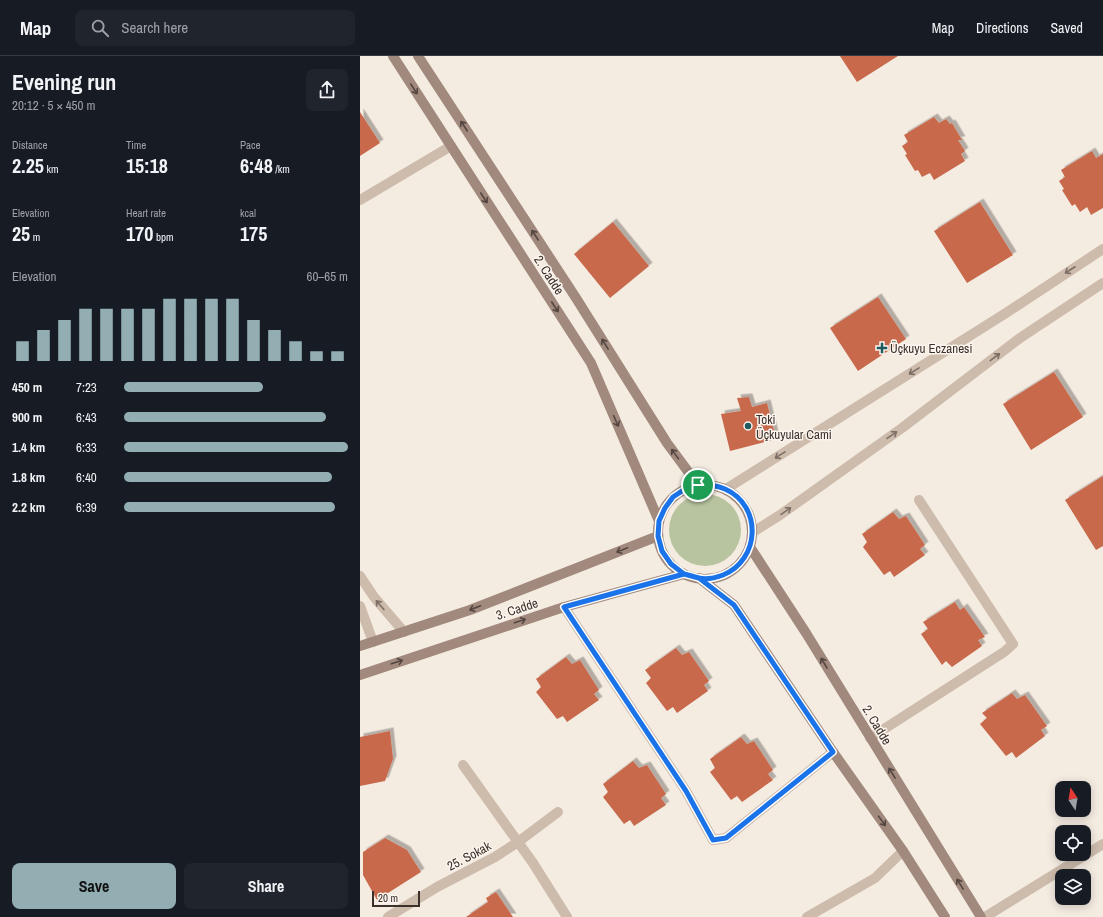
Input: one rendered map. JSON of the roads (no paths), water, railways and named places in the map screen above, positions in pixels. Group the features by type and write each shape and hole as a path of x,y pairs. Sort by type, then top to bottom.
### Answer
{"main road":[{"name":"2. Cadde","path":"393,56 591,363 659,521"},
{"name":"2. Cadde","path":"418,56 576,298 667,443 698,485"},
{"path":"698,485 712,485 726,489 737,496 746,506 751,518 753,532 750,547 742,561 730,572 715,578 699,578 684,574 671,564 662,551 658,536 659,521 665,508 673,497 685,489 698,485"},
{"name":"3. Cadde","path":"360,646 470,610 658,536"},
{"name":"2. Cadde","path":"750,547 806,633 981,917"},
{"name":"3. Cadde","path":"360,675 564,607 684,574"},
{"path":"699,578 734,605 833,752 903,851 945,917"}],"street":[{"path":"360,200 451,146"},
{"path":"726,489 1006,313 1103,249"},
{"path":"753,532 902,428 1020,338 1103,283"},
{"path":"870,738 1004,652 1013,644 919,500"},
{"path":"360,576 374,597 404,632"},
{"path":"360,606 373,642"},
{"path":"564,607 686,791 713,840 726,838 833,752"},
{"path":"463,766 533,863 567,917"},
{"name":"25. Sokak","path":"388,917 437,887 495,857 558,812"},
{"path":"985,917 1103,844"},
{"path":"807,917 875,878 903,851"}],"place":[{"name":"Üçkuyu Eczanesi","path":"882,348"},
{"name":"Toki Üçkuyular Cami","path":"748,426"}]}
